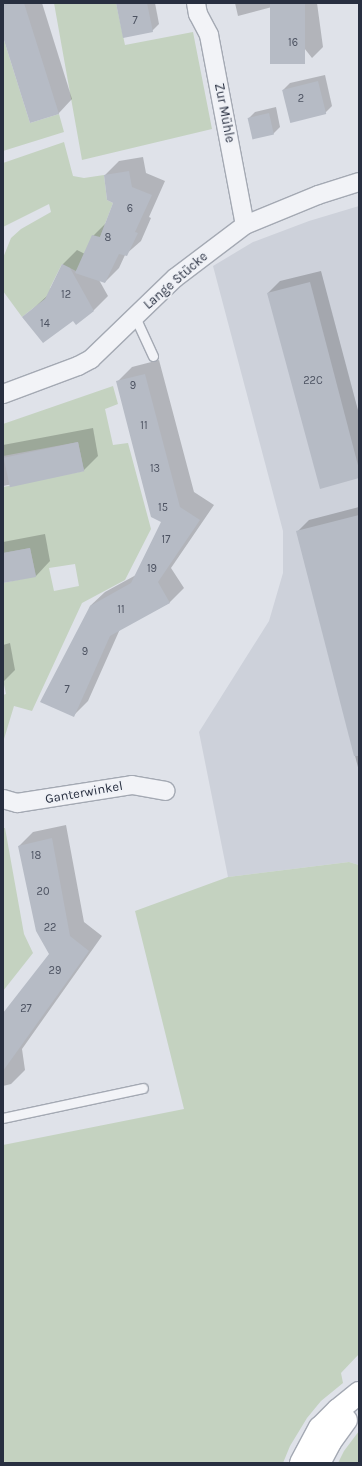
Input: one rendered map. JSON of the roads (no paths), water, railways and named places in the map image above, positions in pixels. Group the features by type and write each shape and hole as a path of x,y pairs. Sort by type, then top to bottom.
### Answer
{"highway":[{"path":"301,1463 320,1428 338,1410 359,1393"},
{"path":"319,1463 342,1424 359,1407"}],"street":[{"name":"Zur Mühle","path":"196,3 198,14 209,35 245,225"},
{"name":"Lange Stücke","path":"3,394 78,366 91,359 194,262 245,225 318,195 359,182"},
{"name":"Ganterwinkel","path":"3,799 17,803 132,785 165,791"}],"lane":[{"path":"135,317 153,356"},
{"path":"3,1118 143,1088"}]}
